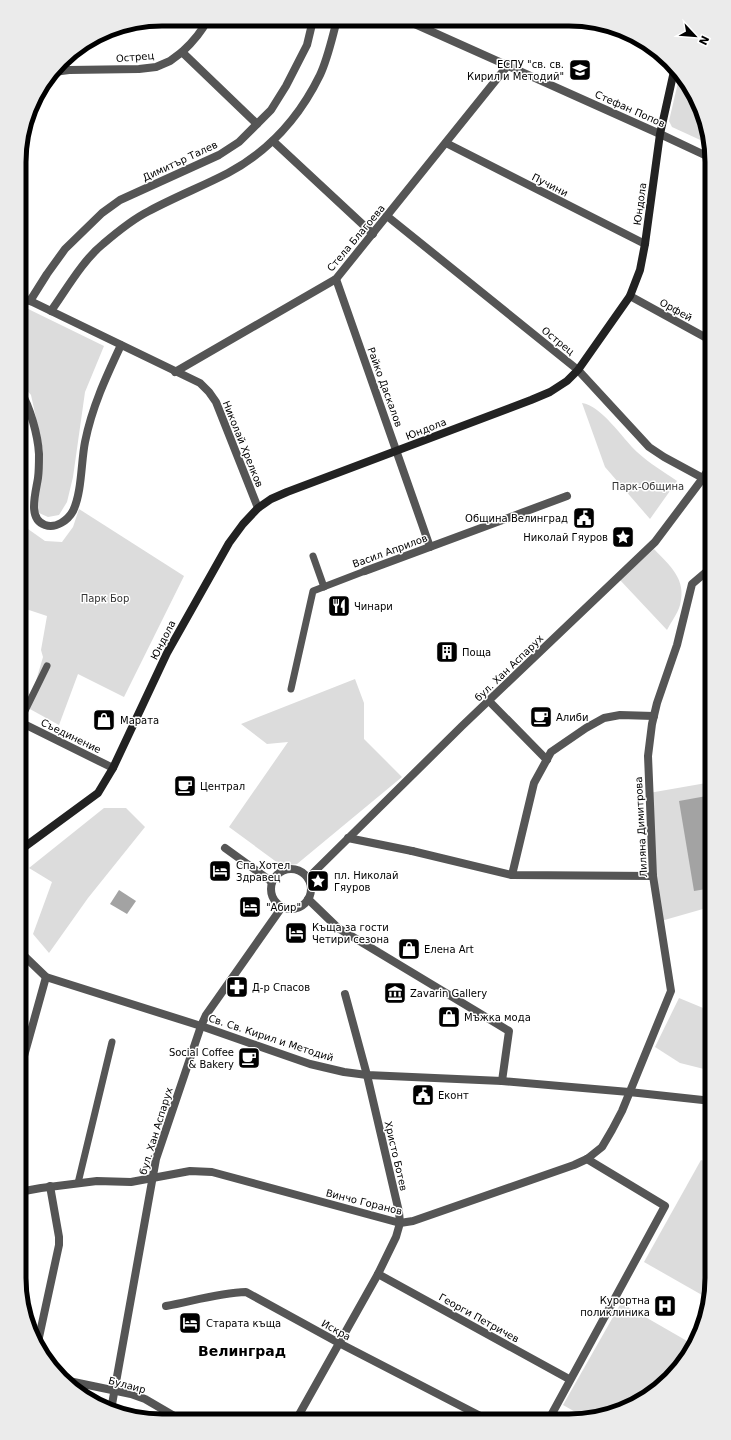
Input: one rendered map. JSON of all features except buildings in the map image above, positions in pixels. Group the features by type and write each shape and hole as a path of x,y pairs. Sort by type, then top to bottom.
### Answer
{"main road":[{"name":"Юндола","path":"26,846 98,793 113,768 167,653 181,627 229,543 242,524 258,508 287,492 550,392 567,381 578,370 630,296 640,270 660,134 673,75"}],"street":[{"name":"Острец","path":"61,71 139,69 156,67 170,61 182,52 193,42 204,26"},
{"name":"Димитър Талев","path":"30,301 65,249 102,213 120,200 219,155 239,142 271,110 289,81 307,45 312,26"},
{"path":"51,311 84,264 101,245 148,212 229,172 252,158 273,141 307,98 320,74 330,48 336,26"},
{"name":"Стефан Попов","path":"421,26 705,155"},
{"path":"182,52 257,124"},
{"name":"Стела Благоева","path":"175,372 336,279 508,66"},
{"path":"273,141 373,234"},
{"name":"Пучини","path":"446,143 645,244"},
{"name":"Острец","path":"387,216 578,370 649,447 664,457 703,478"},
{"name":"Райко Даскалов","path":"336,279 430,547"},
{"name":"Орфей","path":"630,296 705,338"},
{"name":"Николай Хрелков","path":"26,299 200,384 209,392 216,402 258,508"},
{"path":"26,403 29,409 39,453 38,477 34,502 35,513 39,522 46,526 58,525 66,520 72,511 76,500 85,443 92,413 102,386 121,345"},
{"name":"бул. Хан Аспарух","path":"308,878 489,701 655,542 705,475"},
{"name":"Васил Априлов","path":"365,571 567,496"},
{"name":"Лиляна Димитрова","path":"629,1092 670,991 653,876 648,756 654,716 677,645 692,584 705,573"},
{"path":"489,701 547,760"},
{"path":"512,875 534,783 551,752 586,728 604,718 620,715 654,716"},
{"name":"Съединение","path":"26,725 113,768"},
{"path":"348,838 412,851 512,875 653,876"},
{"path":"225,848 272,882"},
{"path":"286,870 298,870 308,878 311,888 308,899 305,904 294,909 282,907 273,899 271,888 272,882 280,872 286,870"},
{"path":"308,899 338,928 509,1032 502,1081"},
{"name":"бул. Хан Аспарух","path":"111,1404 151,1179 156,1159 206,1015 282,907"},
{"name":"Св. Св. Кирил и Методий","path":"26,957 46,977 202,1026 310,1064 344,1072 367,1075 502,1081 629,1092"},
{"path":"26,1049 46,977"},
{"name":"Христо Ботев","path":"299,1414 378,1274 396,1237 400,1223 400,1212 367,1075 345,994"},
{"path":"629,1092 705,1100"},
{"name":"Винчо Горанов","path":"26,1191 50,1186 97,1181 131,1182 190,1171 212,1172 400,1223 421,1218 574,1165 587,1159 602,1147 622,1111 629,1092"},
{"path":"552,1414 665,1206 587,1159"},
{"path":"39,1336 59,1237 50,1186"},
{"name":"Георги Петричев","path":"378,1274 570,1379"},
{"name":"Искра","path":"166,1306 191,1302 232,1292 246,1292 475,1414"},
{"name":"Булаир","path":"75,1382 131,1394 145,1399 171,1414"}],"lane":[{"path":"313,556 324,587"},
{"name":"Васил Априлов","path":"291,689 313,591 365,571"},
{"path":"26,710 47,666"},
{"path":"78,1183 112,1042"}],"green space":[{"path":"678,81 691,102 698,118 703,141 672,127 669,121"},
{"path":"26,308 104,346 85,392 73,477 67,502 59,515 48,517 39,513 37,509 43,450 31,395 26,389"},
{"name":"Парк-Община","path":"582,403 597,410 637,452 677,481 650,519 605,467"},
{"name":"Парк Бор","path":"79,509 184,576 124,697 78,674 59,725 28,708 43,657 41,650 47,616 26,609 26,524 28,529 45,541 62,542 73,527"},
{"path":"654,549 676,574 681,588 682,596 679,608 667,630 620,580"},
{"path":"355,679 364,703 364,739 402,777 297,864 282,866 229,827 288,742 267,744 241,724"},
{"path":"705,783 705,908 661,921 649,793"},
{"path":"104,808 126,808 145,827 88,898 49,953 33,934 52,882 29,868"},
{"path":"679,998 705,1009 705,1069 680,1063 655,1047"},
{"path":"701,1160 705,1161 705,1287 704,1296 644,1262"},
{"path":"621,1303 689,1342 677,1361 659,1380 645,1391 629,1400 613,1407 579,1414 563,1405"}],"shaded area":[{"path":"705,796 705,889 694,891 679,801"},
{"path":"119,890 136,901 127,914 110,904"}],"place":[{"name":"ЕСПУ \"св. св. Кирил и Методий\"","path":"580,70"},
{"name":"Община Велинград","path":"584,518"},
{"name":"Николай Гяуров","path":"623,537"},
{"name":"Чинари","path":"339,606"},
{"name":"Поща","path":"447,652"},
{"name":"Алиби","path":"541,717"},
{"name":"Марата","path":"104,720"},
{"name":"Централ","path":"185,786"},
{"name":"Спа Хотел Здравец","path":"220,871"},
{"name":"пл. Николай Гяуров","path":"318,881"},
{"name":"\"Абир\"","path":"250,907"},
{"name":"Къща за гости Четири сезона","path":"296,933"},
{"name":"Елена Art","path":"409,949"},
{"name":"Д-р Спасов","path":"237,987"},
{"name":"Zavarin Gallery","path":"395,993"},
{"name":"Мъжка мода","path":"449,1017"},
{"name":"Social Coffee & Bakery","path":"249,1058"},
{"name":"Еконт","path":"423,1095"},
{"name":"Курортна поликлиника","path":"665,1306"},
{"name":"Старата къща","path":"190,1323"}],"district":[{"name":"Велинград","path":"242,1351"}]}
